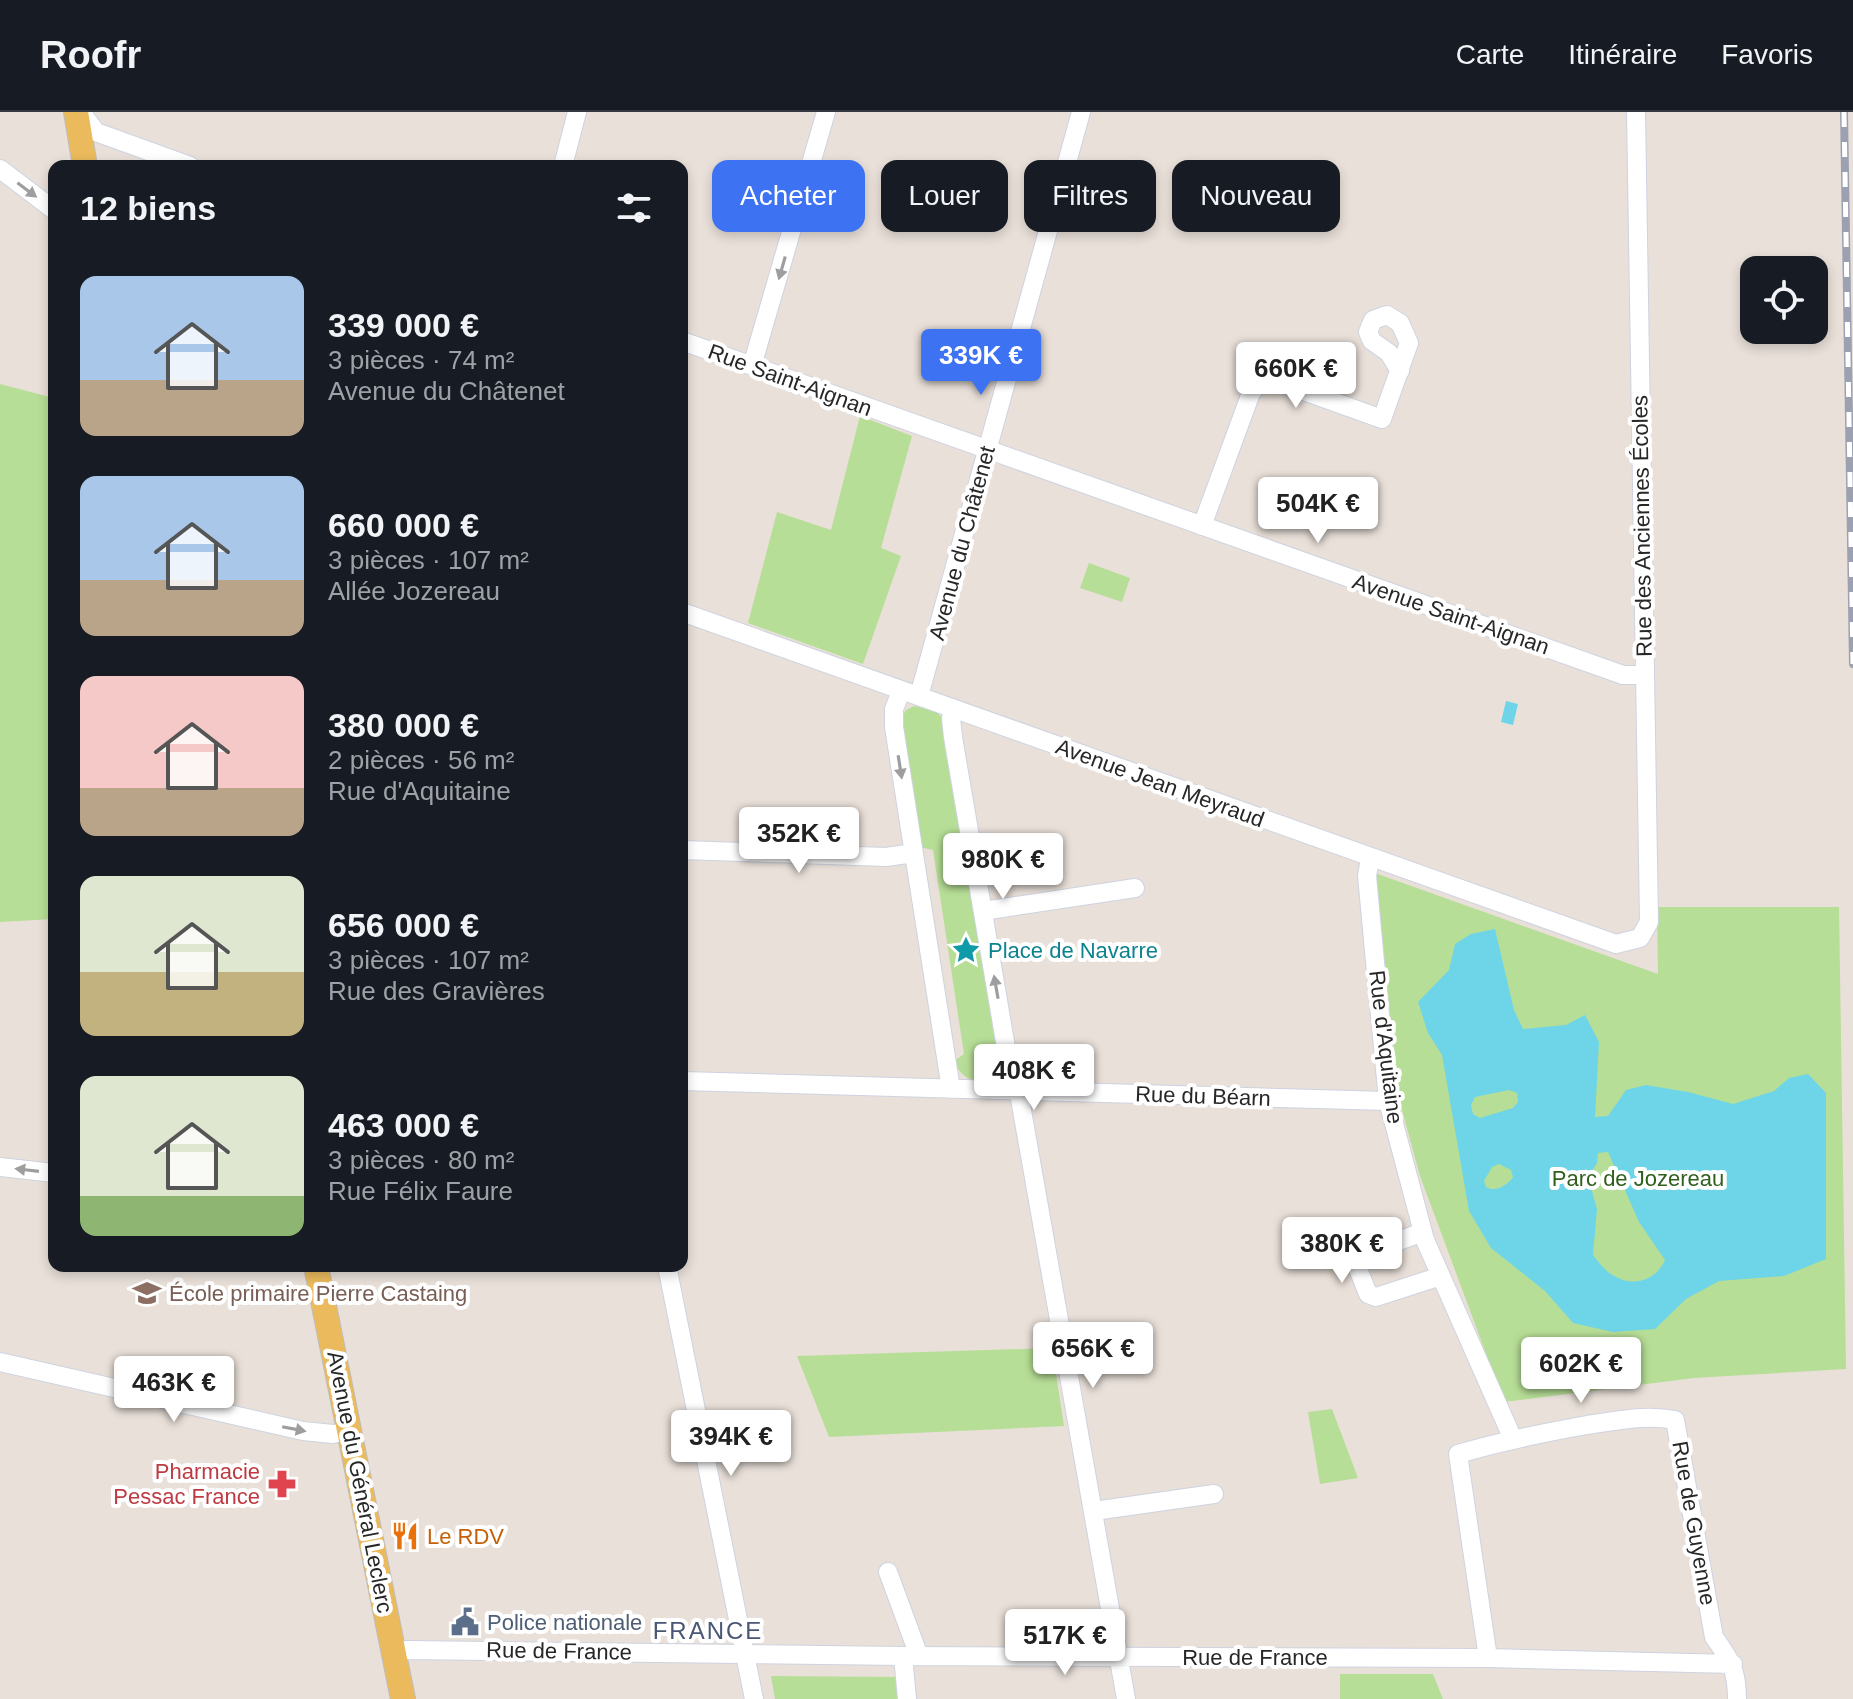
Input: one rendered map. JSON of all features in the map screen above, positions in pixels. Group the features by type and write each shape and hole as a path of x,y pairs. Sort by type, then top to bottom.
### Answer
{"main road":[{"path":"78,112 84,160"},
{"path":"94,122 101,160"},
{"name":"Avenue du Général Leclerc","path":"317,1272 403,1699"}],"street":[{"path":"78,112 177,160"},
{"path":"565,160 577,112"},
{"path":"752,366 826,112"},
{"name":"Avenue du Châtenet","path":"910,694 988,450 1081,112"},
{"name":"Rue des Anciennes Écoles","path":"1636,112 1649,922 1640,938"},
{"path":"0,169 48,205"},
{"name":"Rue Saint-Aignan","path":"688,343 988,450"},
{"path":"1202,526 1251,393 1261,380 1276,381 1382,419 1400,371"},
{"name":"Avenue Saint-Aignan","path":"988,450 1623,675 1644,675"},
{"name":"Avenue Jean Meyraud","path":"688,614 1616,944 1640,938"},
{"path":"910,694 894,709 894,727 951,1089"},
{"path":"954,709 951,718 953,737 1009,1065 1017,1091 1126,1699"},
{"path":"688,850 886,857 914,853"},
{"name":"Rue d'Aquitaine","path":"1370,858 1367,876 1388,1101 1423,1232 1512,1437"},
{"path":"983,911 1135,888"},
{"name":"Rue du Béarn","path":"688,1081 1388,1101"},
{"path":"0,1167 48,1172"},
{"path":"1423,1232 1360,1255 1355,1261 1368,1294 1376,1297 1441,1276"},
{"path":"668,1272 754,1699"},
{"path":"0,1362 303,1431 333,1434 350,1431"},
{"name":"Rue de Guyenne","path":"1488,1658 1458,1454 1512,1437 1633,1418 1675,1420 1714,1637 1733,1664"},
{"path":"1094,1511 1214,1494"},
{"path":"888,1572 911,1656 907,1699"},
{"name":"Rue de France","path":"394,1653 520,1644 911,1656 1488,1658 1733,1664"},
{"path":"1733,1664 1737,1699"}],"green space":[{"path":"0,384 48,396 48,919 0,922"},
{"path":"860,416 912,436 881,548 901,556 863,664 748,623 777,512 831,530"},
{"path":"1089,563 1130,578 1122,602 1080,588"},
{"name":"Place de Navarre","path":"914,706 935,711 944,719 1001,1051 1001,1073 995,1079 981,1081 965,1077 954,1061 964,1054 933,850 919,847 899,722 906,710"},
{"name":"Parc de Jozereau","path":"1375,873 1658,974 1657,907 1839,907 1846,1369 1694,1378 1504,1402 1420,1176 1399,1099"},
{"path":"1052,1348 1064,1426 829,1437 797,1356"},
{"path":"1332,1409 1358,1478 1320,1484 1308,1412"},
{"path":"1340,1674 1433,1674 1443,1699 1340,1699"},
{"path":"771,1676 897,1677 899,1699 775,1699"}],"water":[{"path":"1506,701 1518,704 1513,725 1501,722"},
{"path":"1495,929 1514,1010 1523,1029 1566,1025 1585,1015 1599,1042 1595,1117 1608,1116 1626,1090 1646,1085 1733,1104 1774,1091 1789,1078 1808,1074 1826,1093 1826,1259 1784,1276 1719,1281 1686,1299 1655,1329 1613,1332 1573,1323 1545,1291 1491,1248 1469,1211 1442,1055 1428,1033 1418,1002 1449,970 1455,944 1471,934","holes":["1509,1090 1517,1093 1518,1102 1513,1108 1480,1118 1473,1114 1471,1105 1475,1097","1608,1152 1639,1222 1665,1260 1649,1278 1626,1281 1606,1270 1593,1255 1597,1209 1588,1177 1597,1163 1598,1153","1499,1164 1511,1170 1513,1177 1501,1187 1486,1187 1484,1181 1492,1167"]}],"railway":[{"path":"1844,112 1853,664"}],"place":[{"name":"Place de Navarre","path":"966,950"},
{"name":"École primaire Pierre Castaing","path":"147,1293"},
{"name":"Pharmacie Pessac France","path":"282,1484"},
{"name":"Le RDV","path":"405,1536"},
{"name":"Police nationale","path":"465,1622"}],"district":[{"name":"FRANCE","path":"708,1630"}]}
